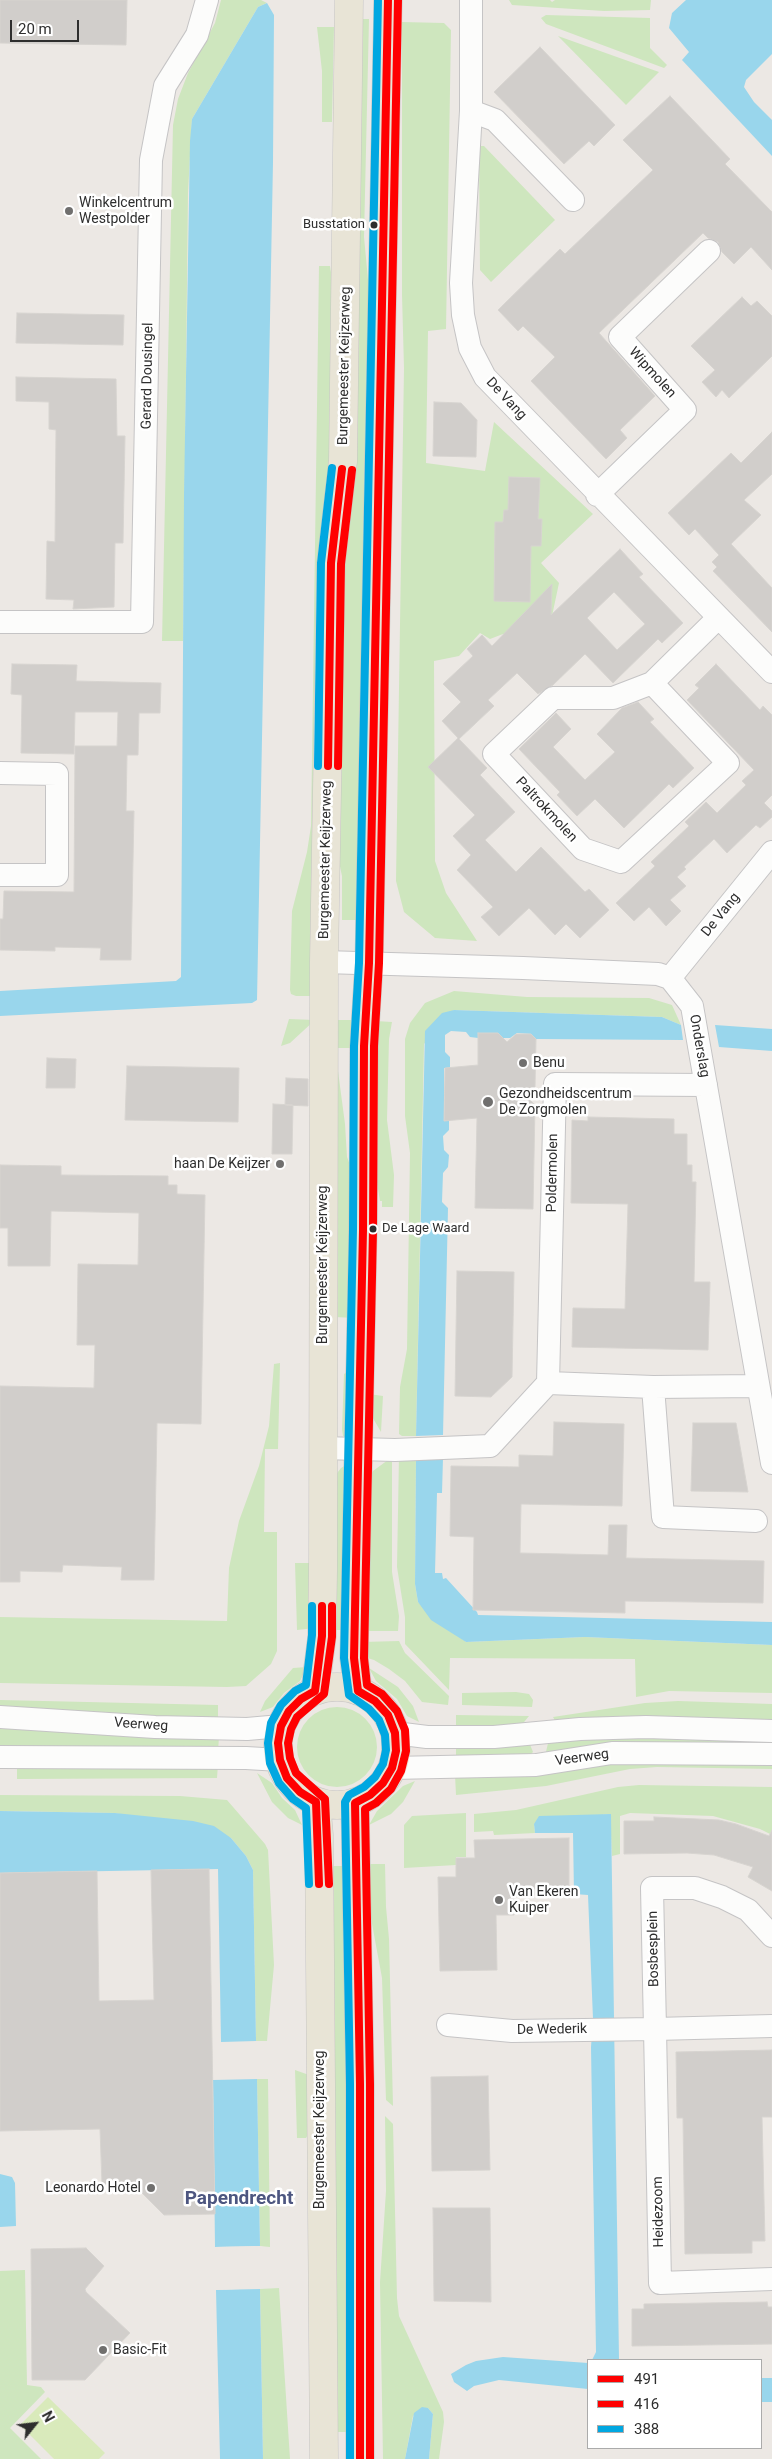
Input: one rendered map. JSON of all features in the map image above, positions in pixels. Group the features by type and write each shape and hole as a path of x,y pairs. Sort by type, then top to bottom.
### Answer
{"main road":[{"name":"Burgemeester Keijzerweg","path":"314,1691 322,1636 324,962 331,563 343,461 349,0"},
{"path":"358,1691 354,1658 364,1046 369,963 388,0"},
{"path":"336,1687 358,1691 382,1708 388,1715 395,1733 396,1751 392,1768 377,1790 355,1803 335,1806 316,1802 293,1786 282,1770 278,1743 281,1726 294,1705 314,1691 336,1687"},
{"name":"Burgemeester Keijzerweg","path":"316,1802 319,1835 324,2459"},
{"path":"355,1803 354,1836 360,2084 360,2459"}],"street":[{"name":"Gerard Dousingel","path":"0,622 142,622 151,160 165,86 197,35 207,0"},
{"name":"De Vang","path":"471,0 471,111 461,283 463,315 470,348 484,377 597,495 772,672"},
{"path":"471,111 495,120 573,200"},
{"name":"Wipmolen","path":"597,495 685,410 620,337 709,251"},
{"name":"Paltrokmolen","path":"652,683 728,762 621,862 583,849 494,754 553,698 612,698 652,683 718,618"},
{"path":"0,773 57,774 57,875 0,875"},
{"name":"De Vang","path":"670,978 772,852"},
{"path":"324,962 658,974 670,978"},
{"name":"Onderslag","path":"670,978 692,1006 772,1463"},
{"name":"Poldermolen","path":"548,1383 555,1084 706,1085"},
{"path":"322,1448 406,1449 490,1446 548,1383 653,1387 758,1386"},
{"path":"653,1387 663,1517 756,1521"},
{"name":"Veerweg","path":"0,1717 156,1727 247,1729 281,1726"},
{"name":"Veerweg","path":"395,1733 427,1737 494,1737 580,1729 646,1727 772,1731"},
{"name":"Veerweg","path":"392,1768 536,1764 612,1753 772,1754"},
{"path":"0,1757 246,1758 280,1760"},
{"name":"Bosbesplein","path":"656,2029 652,1888 695,1888 722,1897 748,1910 772,1936"},
{"name":"De Wederik","path":"448,2026 512,2031 656,2029"},
{"path":"656,2029 772,2026"},
{"name":"Heidezoom","path":"656,2029 660,2283 772,2279"}],"green space":[{"path":"221,0 261,0 267,3 258,7 192,119 188,193 183,641 162,641 173,125 178,99 188,73 215,23"},
{"path":"509,0 550,0 552,2 555,0 651,0 650,10 604,11 512,5"},
{"path":"546,15 650,18 650,48 667,65 664,68 546,24 541,18"},
{"path":"360,19 369,19 364,237 372,322 362,920 342,920 342,876 335,843"},
{"path":"402,22 444,23 451,30 446,329 428,331 426,463 485,471 494,422 593,514 541,563 559,583 552,616 513,645 503,634 490,639 480,633 459,656 434,661 435,861 446,893 477,941 435,938 404,912 396,881 404,368 402,295"},
{"path":"317,27 334,27 332,122 322,122 322,71"},
{"path":"558,36 659,72 626,105"},
{"path":"479,146 484,146 555,220 491,282 480,270"},
{"path":"319,266 330,266 338,318 316,996 296,996 291,994 290,990 292,911 307,852 311,826"},
{"path":"454,991 527,997 649,998 672,1005 681,1025 662,1017 454,1010 424,1044 416,1436 402,1436 399,1434 400,1387 407,1349 410,1153 405,1116 405,1039 410,1023 425,1003"},
{"path":"289,1019 315,1020 290,1043 281,1046"},
{"path":"331,1020 360,1020 359,1048 331,1048"},
{"path":"376,1021 392,1022 389,1039 387,1120 394,1175 393,1207 382,1207 373,1158"},
{"path":"333,1068 338,1071 347,1157 357,1183 354,1318 335,1317"},
{"path":"280,1363 278,1449 265,1449 264,1532 277,1532 277,1651 271,1664 246,1686 0,1683 0,1617 227,1621 229,1568 239,1521 259,1466 269,1426 274,1364"},
{"path":"347,1372 347,1438 343,1436 342,1429 344,1374"},
{"path":"369,1394 383,1396 381,1432 370,1413"},
{"path":"399,1455 416,1458 415,1584 418,1602 466,1642 585,1637 772,1645 772,1693 669,1691 636,1697 635,1659 450,1658 449,1690 405,1644 405,1617 397,1567"},
{"path":"392,1457 392,1572 399,1616 398,1631 370,1631 362,1629 365,1485 373,1471"},
{"path":"346,1465 348,1630 329,1630 331,1481 341,1468"},
{"path":"295,1563 317,1563 315,1628 297,1630"},
{"path":"399,1641 405,1653 449,1696 448,1705 422,1702 405,1681 374,1660 361,1656 362,1642"},
{"path":"307,1667 300,1681 284,1693 273,1707 260,1712 265,1701 293,1668"},
{"path":"369,1668 398,1687 413,1706 419,1722 407,1716 397,1699 376,1681"},
{"path":"516,1692 529,1694 533,1700 532,1707 462,1705 462,1693"},
{"path":"0,1700 218,1705 218,1720 0,1710"},
{"path":"678,1701 772,1704 772,1723 556,1722 553,1717 645,1703"},
{"path":"337,1707 352,1710 365,1719 374,1732 377,1747 374,1762 365,1775 352,1784 337,1787 322,1784 309,1775 300,1762 297,1747 300,1732 309,1719 322,1710"},
{"path":"456,1715 529,1716 520,1727 456,1731"},
{"path":"0,1723 219,1737 218,1751 0,1748"},
{"path":"772,1734 772,1746 545,1756 549,1739"},
{"path":"529,1742 533,1752 527,1758 456,1761 456,1744"},
{"path":"772,1758 772,1769 657,1767 630,1769 546,1786 456,1795 455,1775 573,1764"},
{"path":"58,1760 218,1764 217,1778 17,1779 17,1769"},
{"path":"257,1773 272,1783 282,1798 295,1810 302,1825 288,1818 272,1802"},
{"path":"415,1781 403,1802 391,1814 369,1825 377,1811 403,1786"},
{"path":"639,1785 772,1787 772,1835 760,1829 713,1816 630,1813 620,1816 620,1854 612,1856 610,1814 534,1824 535,1833 494,1835 493,1831 474,1832 474,1814 516,1810 618,1787"},
{"path":"0,1795 180,1796 227,1800 268,1850 274,1965 267,2041 256,2041 253,1870 246,1856 231,1838 115,1813 0,1811"},
{"path":"466,1813 466,1857 456,1857 456,1865 404,1868 404,1825 412,1816"},
{"path":"361,1864 385,1864 389,1939 393,2106 386,2100 382,1978"},
{"path":"328,1866 348,1866 352,2432 335,2432"},
{"path":"295,2070 309,2075 315,2123 306,2138 297,2138"},
{"path":"257,2079 268,2079 270,2247 260,2246"},
{"path":"385,2116 393,2124 399,2316 443,2412 444,2422 439,2459 429,2459 433,2414 428,2408 413,2416 405,2459 383,2459 380,2282 386,2191"},
{"path":"25,2270 27,2385 41,2387 45,2392 10,2428 41,2459 0,2459 0,2271"},
{"path":"279,2288 290,2459 263,2459 260,2289"},
{"path":"48,2397 105,2453 99,2459 54,2459 20,2425"}],"water":[{"path":"686,0 772,0 772,54 746,80 744,87 754,102 772,120 772,156 682,60 689,52 669,28 672,13"},
{"path":"267,3 274,15 273,162 257,1000 252,1003 0,1016 0,991 176,981 181,977 184,494 190,141 192,119 258,7"},
{"path":"454,1010 662,1017 681,1025 683,1040 536,1039 531,1034 517,1033 510,1038 503,1038 498,1033 483,1033 478,1038 470,1037 466,1032 451,1031 445,1035 445,1052 450,1057 450,1069 444,1068 444,1121 449,1119 449,1130 443,1136 444,1150 449,1155 448,1167 443,1173 442,1202 448,1208 443,1435 416,1436 425,1031 442,1013"},
{"path":"715,1025 772,1029 772,1051 719,1047"},
{"path":"416,1458 443,1458 442,1493 437,1493 435,1573 442,1573 443,1579 446,1578 478,1615 772,1622 772,1645 585,1637 466,1642 431,1620 418,1602 415,1584"},
{"path":"0,1811 115,1813 193,1821 214,1826 231,1838 246,1856 253,1870 256,2041 221,2042 218,1869 0,1873"},
{"path":"611,1814 619,2359 592,2359 596,2352 591,2047 593,2019 588,1895 574,1894 573,1833 535,1833 534,1824 539,1816"},
{"path":"257,2079 260,2246 215,2247 213,2080"},
{"path":"0,2174 12,2177 15,2183 16,2226 0,2227"},
{"path":"260,2289 263,2459 220,2459 216,2290"},
{"path":"503,2357 587,2363 587,2389 499,2380 474,2386 467,2391 454,2382 451,2374 476,2361"},
{"path":"762,2378 772,2378 772,2402 762,2402"},
{"path":"422,2407 428,2408 433,2414 429,2459 405,2459 414,2413"}],"pier":[{"path":"262,2246 260,2249 215,2249 215,2247"},
{"path":"260,2286 262,2288 216,2290 216,2288"}],"building":[{"path":"0,0 127,0 126,45 0,43"},
{"path":"540,47 615,125 594,146 589,141 564,164 494,92"},
{"path":"670,96 730,159 725,164 772,212 772,270 751,247 734,264 722,252 718,242 708,238 703,233 599,333 655,396 620,430 627,438 606,459 531,381 555,357 523,326 518,331 498,310 560,249 565,254 653,170 623,140"},
{"path":"742,297 751,306 757,301 772,316 772,356 729,398 722,390 716,397 702,382 715,370 691,346"},
{"path":"17,313 124,315 123,345 16,343"},
{"path":"16,377 116,379 117,436 125,436 123,543 115,543 114,607 73,609 74,600 46,599 47,541 55,542 56,430 49,429 49,402 16,401"},
{"path":"434,402 461,403 477,420 476,457 433,456"},
{"path":"772,432 772,474 744,500 761,515 731,544 772,588 772,632 713,571 717,567 712,562 719,555 695,529 689,535 668,513 731,453 741,463"},
{"path":"509,477 540,478 538,519 542,519 541,546 531,546 530,602 494,601 495,522 503,522 504,510 508,510"},
{"path":"620,549 643,574 639,577 683,623 662,643 658,639 613,683 585,654 553,685 538,694 517,673 488,700 494,706 459,739 487,768 480,775 515,812 485,840 516,872 541,847 585,892 589,889 609,910 580,938 566,924 555,935 529,908 499,936 481,917 493,907 457,870 471,855 453,836 475,815 428,767 458,738 442,721 461,702 443,684 473,656 467,649 482,635 492,646 552,584 551,615","holes":["614,592 645,624 617,650 587,618"]},
{"path":"12,664 77,665 76,681 161,683 160,713 139,713 138,755 127,755 126,811 134,811 131,960 100,960 101,948 55,947 55,951 0,950 0,919 3,919 4,891 74,892 75,746 117,746 118,712 75,712 74,754 21,753 22,695 11,694"},
{"path":"716,664 760,710 763,706 772,715 772,795 764,803 772,811 772,817 760,828 756,825 727,853 714,839 684,867 686,869 677,877 686,886 670,900 681,911 666,926 649,907 634,921 616,903 655,866 651,862 689,826 685,822 706,802 717,813 746,785 742,781 754,770 687,700 699,688 695,685"},
{"path":"638,702 654,719 650,722 694,768 673,788 669,784 624,828 595,799 577,816 557,795 560,792 519,749 556,713 571,729 553,747 585,780 615,752 597,734 622,708"},
{"name":"Gezondheidscentrum De Zorgmolen","path":"478,1033 498,1033 507,1042 516,1034 531,1034 536,1039 535,1087 526,1096 535,1105 533,1209 475,1208 477,1118 444,1121 445,1068 478,1065"},
{"path":"47,1058 76,1059 75,1088 46,1088"},
{"path":"127,1066 239,1068 238,1122 125,1120"},
{"path":"286,1078 308,1079 308,1106 285,1105"},
{"path":"273,1104 293,1105 292,1154 272,1154"},
{"path":"588,1117 674,1119 674,1134 687,1134 687,1165 692,1165 692,1182 696,1182 694,1282 710,1282 708,1350 572,1347 573,1308 625,1309 628,1204 571,1203 572,1120 588,1121"},
{"path":"0,1165 61,1166 61,1175 168,1176 168,1185 177,1185 177,1194 205,1195 201,1424 157,1423 154,1580 121,1580 122,1567 63,1565 62,1572 20,1571 20,1582 0,1582 0,1386 94,1388 95,1345 77,1345 78,1264 138,1265 139,1213 51,1211 50,1266 8,1266 8,1228 0,1228"},
{"path":"457,1271 514,1272 512,1377 491,1397 455,1396"},
{"path":"554,1422 624,1424 622,1506 521,1504 520,1553 608,1555 609,1525 627,1525 626,1558 764,1561 763,1603 625,1601 625,1613 473,1610 474,1537 450,1536 451,1466 519,1467 519,1455 553,1456"},
{"path":"693,1423 736,1423 748,1492 691,1491"},
{"path":"654,1817 719,1820 769,1836 772,1830 772,1891 748,1877 753,1867 714,1855 687,1853 624,1854 624,1821 654,1821"},
{"path":"569,1838 569,1895 514,1896 514,1915 496,1915 497,1970 440,1971 438,1877 456,1877 456,1858 475,1858 474,1840"},
{"path":"209,1869 215,2214 164,2215 134,2185 122,2190 113,2184 102,2184 100,2129 0,2131 0,1873 97,1871 99,2001 154,2000 151,1870"},
{"path":"772,2050 772,2117 762,2117 765,2241 752,2241 752,2253 685,2254 683,2118 677,2118 676,2052"},
{"path":"488,2076 490,2170 432,2171 431,2077"},
{"path":"433,2208 490,2208 491,2302 434,2301"},
{"path":"86,2248 104,2266 85,2289 86,2292 130,2333 85,2380 32,2380 31,2249"},
{"path":"767,2302 768,2307 772,2307 772,2344 632,2346 632,2309 644,2309 644,2304"}],"transit line":[{"name":"388","path":"350,2459 350,2084 345,1802 349,1795 364,1787 375,1777 383,1764 386,1750 385,1735 379,1720 369,1709 349,1695 344,1658 353,1230 354,1046 359,963 378,0"},
{"name":"491","path":"360,2459 360,2084 355,1803 370,1795 383,1783 392,1768 396,1751 395,1733 388,1715 375,1701 358,1691 354,1658 363,1230 364,1046 369,963 388,0"},
{"name":"416","path":"370,2459 370,2084 365,1809 376,1803 391,1789 401,1771 406,1751 405,1730 397,1711 382,1694 367,1685 364,1658 373,1230 374,1046 379,963 398,0"},
{"name":"388","path":"318,766 321,563 332,468"},
{"name":"491","path":"328,766 331,563 342,469"},
{"name":"416","path":"338,766 341,564 352,470"},
{"name":"388","path":"309,1884 306,1808 293,1799 279,1783 270,1763 268,1743 271,1723 281,1705 295,1691 306,1685 312,1635 312,1606"},
{"name":"491","path":"319,1884 316,1802 300,1792 287,1778 280,1760 278,1743 281,1726 289,1711 301,1699 315,1691 322,1636 322,1606"},
{"name":"416","path":"329,1884 325,1799 296,1773 290,1758 288,1743 291,1729 297,1717 324,1694 332,1637 332,1606"}],"place":[{"name":"Winkelcentrum Westpolder","path":"69,211"},
{"name":"Busstation","path":"374,225"},
{"name":"Benu","path":"523,1063"},
{"name":"Gezondheidscentrum De Zorgmolen","path":"488,1102"},
{"name":"haan De Keijzer","path":"280,1164"},
{"name":"De Lage Waard","path":"373,1229"},
{"name":"Van Ekeren Kuiper","path":"499,1900"},
{"name":"Leonardo Hotel","path":"151,2188"},
{"name":"Basic-Fit","path":"103,2350"}],"district":[{"name":"Papendrecht","path":"239,2199"}]}
